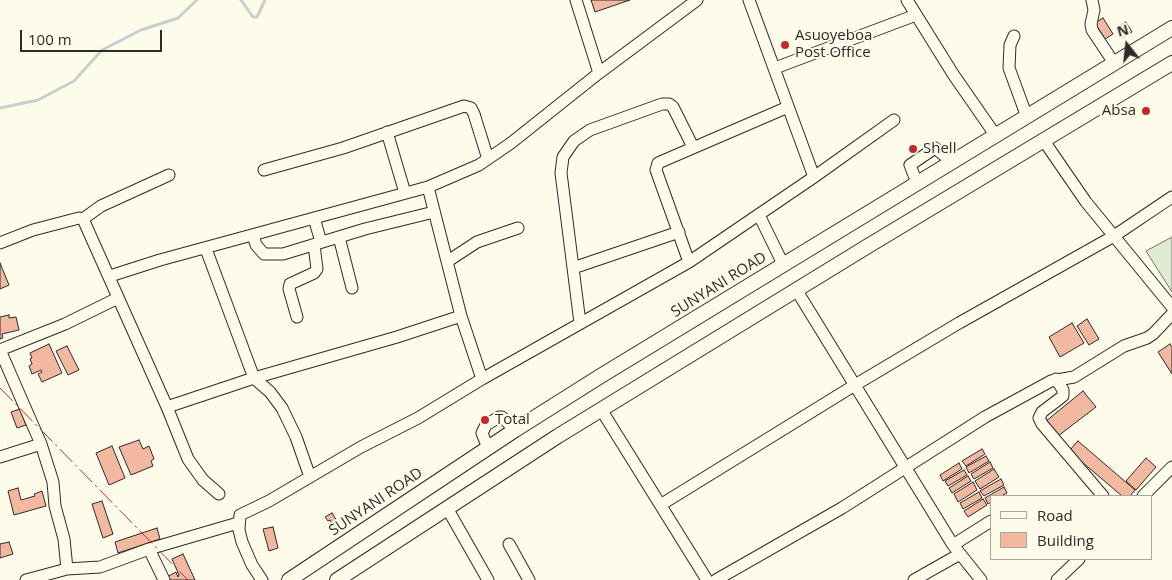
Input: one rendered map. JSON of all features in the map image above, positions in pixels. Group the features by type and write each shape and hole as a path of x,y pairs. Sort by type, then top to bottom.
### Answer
{"main road":[{"name":"SUNYANI ROAD","path":"289,580 515,430 783,264 1172,28"},
{"path":"337,580 558,436 1172,63"}],"street":[{"path":"576,0 599,73"},
{"path":"110,276 160,260 428,188 479,165 685,4 697,0"},
{"path":"749,0 814,177"},
{"path":"907,0 953,74 996,136"},
{"path":"1092,0 1094,10 1091,24 1092,30 1114,63"},
{"path":"775,68 916,15"},
{"path":"1014,36 1010,45 1009,68 1027,117"},
{"path":"580,323 561,173 563,157 574,141 590,130 662,104 669,104 673,107 693,147"},
{"path":"264,170 343,148 464,106 471,108 474,114 488,159"},
{"path":"689,262 656,166 658,163 693,147 788,106"},
{"path":"262,580 252,565 239,530 240,515 361,447 418,418 482,379 689,262 894,120"},
{"path":"387,132 405,194"},
{"path":"1044,141 1071,181 1172,307"},
{"path":"917,184 910,165 935,148 952,162"},
{"path":"0,243 33,230 79,218 83,219 101,206 169,175"},
{"path":"428,188 461,316 482,379"},
{"path":"662,504 855,384 1114,236 1172,197"},
{"path":"253,235 256,245 264,254 283,254 434,212"},
{"path":"759,215 783,264"},
{"path":"297,317 289,289 290,284 314,273 317,269 318,243 314,218"},
{"path":"83,219 110,276 188,459 203,480 219,494"},
{"path":"448,261 477,242 518,228"},
{"path":"573,268 679,232"},
{"path":"339,237 352,288"},
{"path":"206,249 254,378 270,392 282,408 296,437 310,477"},
{"path":"797,290 956,550 981,580"},
{"path":"67,568 64,539 57,516 53,482 41,444 0,350 65,324 118,298"},
{"path":"716,580 842,508 986,417 1056,379 1074,377 1124,346 1147,338 1172,314"},
{"path":"167,407 254,378 397,337 461,316"},
{"path":"1056,379 1063,390 1063,396 1042,412 1039,418 1102,495"},
{"path":"602,411 662,504 707,580"},
{"path":"488,448 482,433 486,425 498,416 502,416 515,430"},
{"path":"0,456 41,444"},
{"path":"1144,495 1171,470"},
{"path":"446,508 488,580"},
{"path":"914,580 956,550 990,522"},
{"path":"26,580 67,568 100,567 149,549 238,523"},
{"path":"509,544 529,580"},
{"path":"149,549 164,580"},
{"path":"1057,580 1078,560"}],"green space":[{"path":"1172,237 1172,292 1146,251"}],"building":[{"path":"591,0 630,0 595,12"},
{"path":"1103,18 1113,34 1105,39 1095,23"},
{"path":"1126,22 1132,32 1122,38 1116,28"},
{"path":"0,263 9,285 0,289"},
{"path":"9,315 9,318 16,317 19,330 2,334 3,338 0,339 0,317"},
{"path":"1087,319 1099,339 1089,345 1077,326"},
{"path":"1072,323 1084,343 1060,357 1049,337"},
{"path":"49,344 62,373 42,382 38,374 42,372 41,370 32,374 29,366 32,364 30,353"},
{"path":"1170,344 1172,347 1172,374 1158,352"},
{"path":"67,346 79,370 68,375 56,351"},
{"path":"1083,391 1096,407 1058,436 1046,421"},
{"path":"20,409 26,425 17,428 11,412"},
{"path":"139,440 143,449 149,446 154,459 151,461 153,466 131,475 119,447"},
{"path":"1078,441 1135,490 1131,495 1121,495 1069,451"},
{"path":"112,446 125,478 109,485 96,453"},
{"path":"982,449 985,454 966,466 962,461"},
{"path":"986,456 989,461 969,473 966,467"},
{"path":"1146,458 1156,467 1136,490 1126,481"},
{"path":"990,462 993,468 974,479 971,474"},
{"path":"959,463 962,469 943,481 940,475"},
{"path":"994,469 999,477 980,489 975,481"},
{"path":"964,470 967,475 948,486 945,481"},
{"path":"968,476 971,481 952,493 949,488"},
{"path":"1001,479 1004,485 984,496 980,491"},
{"path":"973,482 977,490 958,502 954,494"},
{"path":"1004,487 1007,493 1003,495 990,495"},
{"path":"18,488 21,500 35,496 34,494 42,491 46,506 14,515 8,491"},
{"path":"979,492 982,498 963,509 960,503"},
{"path":"990,495 990,503 988,504 985,498"},
{"path":"983,499 987,505 968,517 964,511"},
{"path":"102,501 113,534 103,538 92,504"},
{"path":"332,513 337,521 332,524 325,517"},
{"path":"273,527 278,548 269,551 263,529"},
{"path":"157,528 160,539 118,553 115,542"},
{"path":"9,542 13,554 0,558 0,544"},
{"path":"183,554 195,580 168,580 167,577 176,572 178,577 179,575 172,559"}],"waterway":[{"path":"0,108 38,100 74,81 102,50 141,30 178,18 197,0"},
{"path":"241,0 253,17 257,17 265,0"}],"power":[{"path":"0,388 188,580"}],"place":[{"name":"Asuoyeboa Post Office","path":"785,45"},
{"name":"Absa","path":"1146,111"},
{"name":"Shell","path":"913,149"},
{"name":"Total","path":"485,420"}]}
